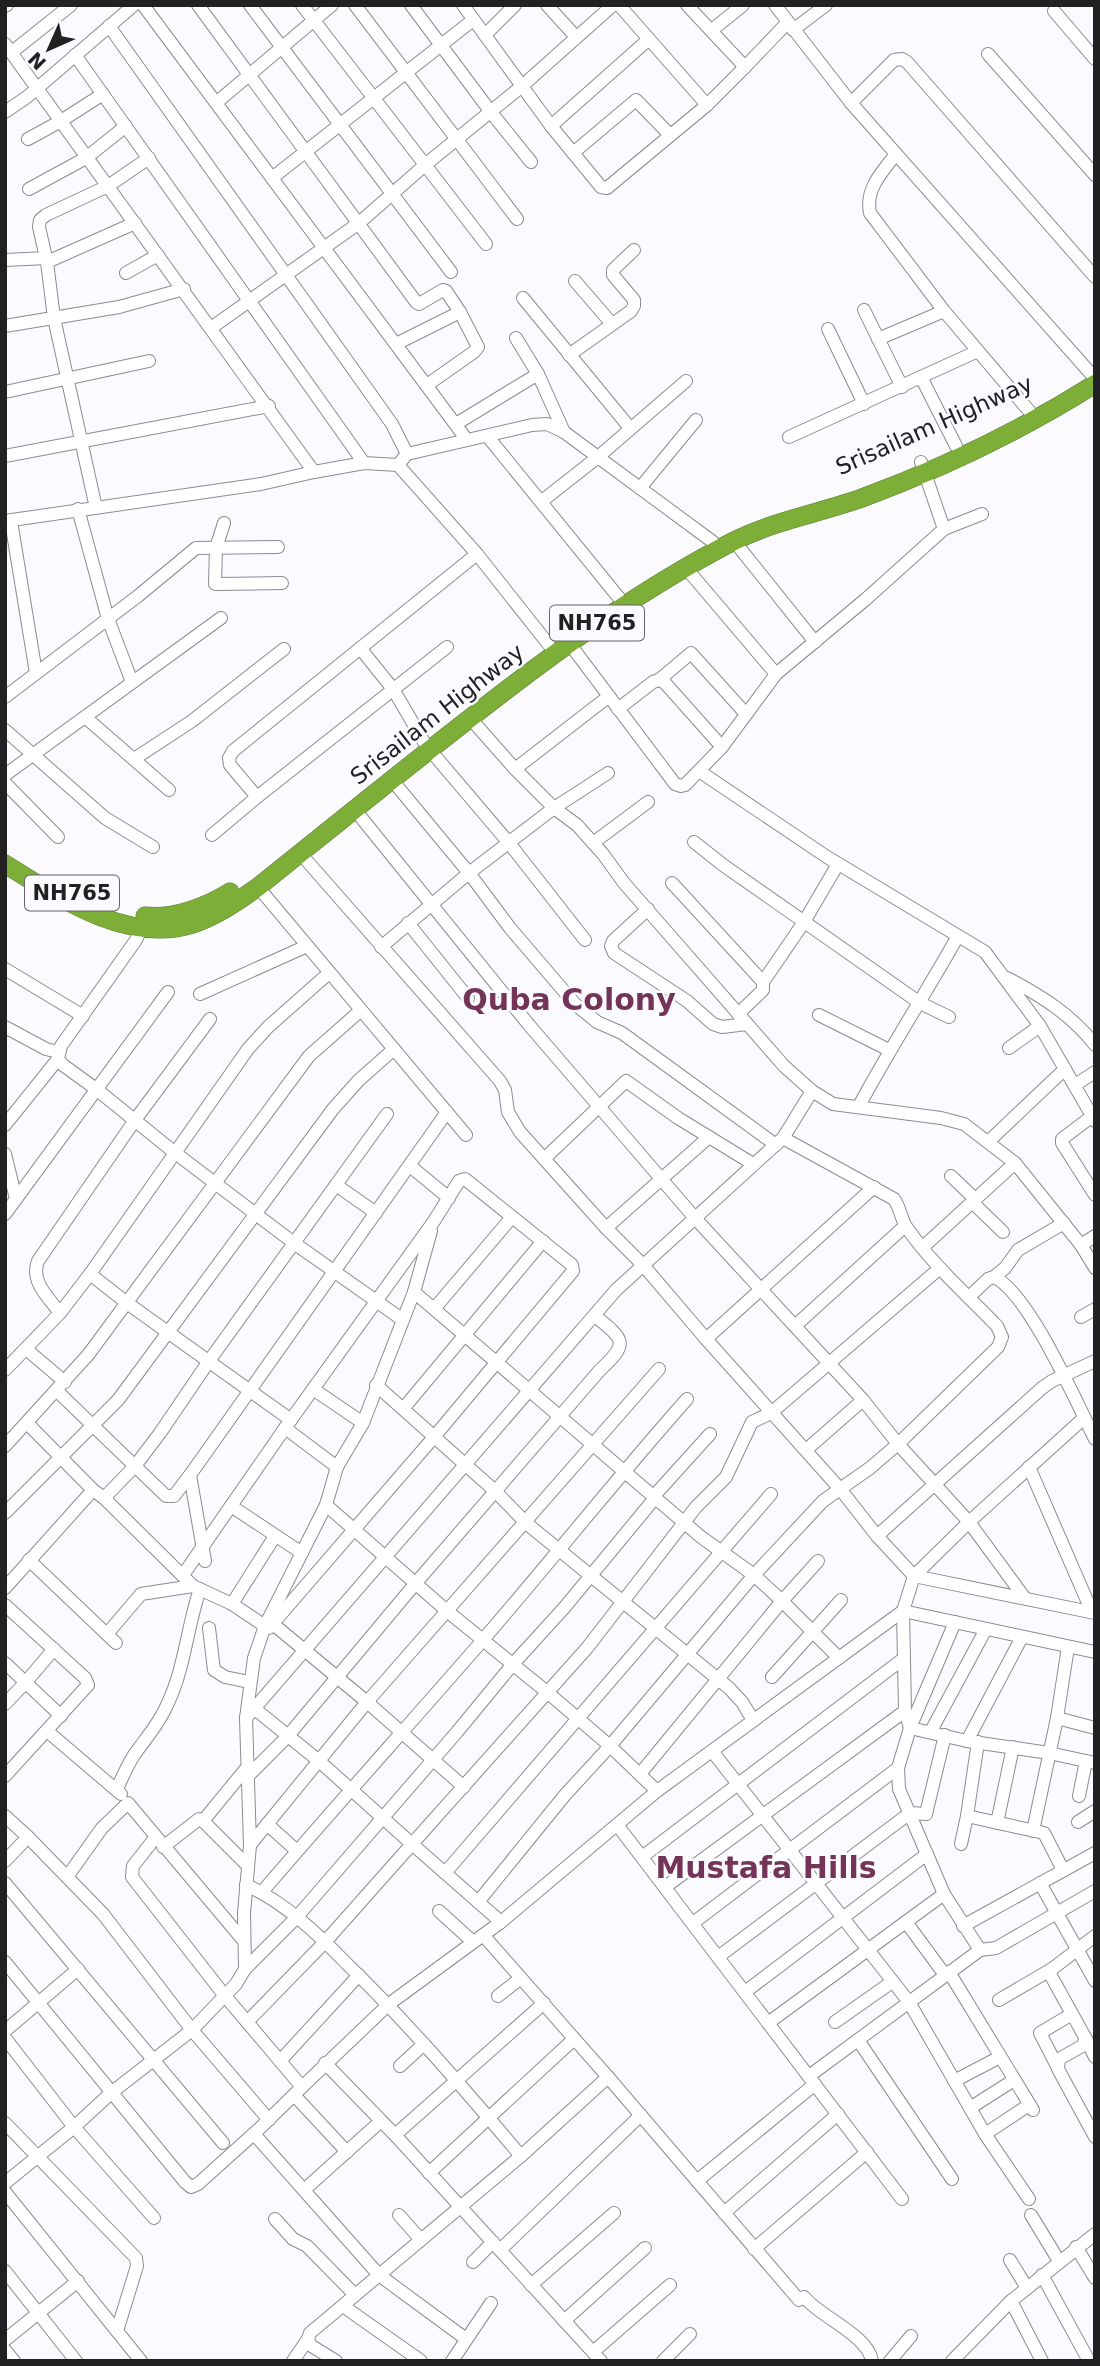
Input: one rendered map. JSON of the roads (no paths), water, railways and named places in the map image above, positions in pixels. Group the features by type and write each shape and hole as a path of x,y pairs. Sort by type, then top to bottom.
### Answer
{"highway":[{"name":"Srisailam Highway","path":"5,864 61,899 89,913 117,922 145,922 220,899 251,879 427,746 549,645 713,542 743,525 923,468 956,446 1030,412 1094,377"},
{"name":"Srisailam Highway","path":"5,854 51,883 85,900 145,922 168,929 194,923 226,908 258,887 391,780 427,746 470,718 621,601 734,541 861,498 923,468 1003,435 1094,377"}],"street":[{"path":"71,5 9,54 38,88 314,472"},
{"path":"5,112 38,88 134,5"},
{"path":"143,5 467,440"},
{"path":"198,5 416,302 419,304 443,290 460,312 478,347 427,385"},
{"path":"250,5 451,272"},
{"path":"302,5 486,244"},
{"path":"216,103 332,5"},
{"path":"355,5 517,219"},
{"path":"411,5 531,162"},
{"path":"463,5 551,126 601,187 607,188 707,105 790,26 826,5"},
{"path":"485,35 515,5"},
{"path":"547,5 576,37"},
{"path":"687,5 745,67"},
{"path":"712,30 743,5"},
{"path":"775,5 851,103 1094,377"},
{"path":"211,328 359,223 522,86 610,6 649,39 707,105"},
{"path":"1054,11 1095,59"},
{"path":"272,178 473,20"},
{"path":"109,26 392,424 407,454"},
{"path":"551,126 649,39"},
{"path":"988,54 1095,175"},
{"path":"75,55 364,463"},
{"path":"851,103 894,60 902,59 907,62 1095,277"},
{"path":"27,139 103,94"},
{"path":"573,153 636,100 670,135"},
{"path":"29,189 86,158 126,127"},
{"path":"896,153 874,183 867,203 870,213 944,311 1030,412"},
{"path":"96,508 54,318 40,220 108,186 149,158"},
{"path":"5,260 47,260 135,223"},
{"path":"569,355 635,306 634,300 613,275 613,271 634,250"},
{"path":"126,273 158,255"},
{"path":"575,281 612,324"},
{"path":"5,326 118,307 184,289"},
{"path":"523,298 630,428"},
{"path":"864,310 902,387"},
{"path":"878,339 944,311"},
{"path":"396,344 460,312"},
{"path":"828,330 864,404"},
{"path":"516,338 538,374 564,432"},
{"path":"789,437 978,351"},
{"path":"5,392 149,361"},
{"path":"456,424 538,374"},
{"path":"921,377 956,446"},
{"path":"542,501 686,381"},
{"path":"5,456 269,406"},
{"path":"640,488 696,420"},
{"path":"398,466 407,454 532,425 547,424 564,432 713,542"},
{"path":"488,437 621,601"},
{"path":"37,673 8,521 261,484 364,463 398,466 477,554 549,645"},
{"path":"923,468 944,529"},
{"path":"78,509 108,619 132,682"},
{"path":"569,643 675,784 685,785 722,747 776,674 944,529 982,514"},
{"path":"224,523 216,548 215,584 282,583"},
{"path":"734,541 814,642"},
{"path":"5,697 196,548 278,547"},
{"path":"257,797 230,765 229,758 233,751 477,554"},
{"path":"686,568 776,674"},
{"path":"5,775 221,618"},
{"path":"212,835 447,647"},
{"path":"360,648 393,688 427,746 509,843 585,940"},
{"path":"134,759 192,721 285,649"},
{"path":"618,709 691,653 746,714"},
{"path":"659,680 665,683 722,747"},
{"path":"515,769 608,697"},
{"path":"85,717 169,790"},
{"path":"470,718 515,769 554,808 577,825 784,1066 812,1091 833,1104 941,1118 964,1124 1015,1163 1082,1245 1095,1268"},
{"path":"5,730 106,818 153,847"},
{"path":"699,771 838,864 985,953 1040,1026 1094,1117 1064,1136 1062,1143 1095,1195"},
{"path":"381,947 469,873 554,808 608,773"},
{"path":"391,780 575,1004 597,1022 622,1033 779,1141 894,1199 901,1209 905,1226 940,1268 997,1326 1002,1337 998,1347 898,1444 841,1490 823,1501 754,1575 610,1746 565,1795 478,1902"},
{"path":"5,783 58,837"},
{"path":"593,843 648,802"},
{"path":"355,810 529,1026 694,1217 830,1362 898,1444 969,1522 1024,1597"},
{"path":"694,842 920,1003 949,1017"},
{"path":"300,853 500,1081 505,1090 512,1123 606,1228 643,1265 914,1576 1093,1612"},
{"path":"762,982 804,922 838,864"},
{"path":"648,909 613,941 611,946 614,953 687,1001 717,1026 743,1019 763,990 762,982 672,883"},
{"path":"258,887 466,1135"},
{"path":"5,1125 58,1056 136,940 145,922"},
{"path":"408,923 468,998"},
{"path":"859,1106 889,1050 920,1003 958,936"},
{"path":"200,994 307,946"},
{"path":"5,969 83,1016"},
{"path":"5,1370 60,1313 90,1274 248,1049 268,1027 329,973"},
{"path":"1002,975 1055,1007 1094,1041"},
{"path":"5,1214 168,992"},
{"path":"5,1446 61,1386 127,1303 309,1056 360,1011"},
{"path":"819,1015 889,1050"},
{"path":"60,1313 36,1280 35,1269 38,1261 135,1120 210,1019"},
{"path":"1009,1048 1040,1026"},
{"path":"5,1027 58,1056 63,1065 255,1214 403,1320"},
{"path":"5,1513 118,1400 333,1109 359,1080 394,1049"},
{"path":"988,1142 1065,1069"},
{"path":"1075,1085 1095,1072"},
{"path":"544,1159 622,1083 631,1082 678,1118 753,1164"},
{"path":"250,1714 615,1290 779,1141 812,1091"},
{"path":"26,1349 61,1386 92,1425 171,1498 251,1391 447,1112"},
{"path":"5,1588 29,1560 99,1494 135,1466 387,1114"},
{"path":"606,1228 709,1137"},
{"path":"5,1154 16,1199"},
{"path":"923,1247 1015,1163"},
{"path":"410,1166 449,1198"},
{"path":"951,1176 1003,1232"},
{"path":"183,1575 434,1221 459,1181 465,1179 572,1265 573,1271 434,1437 266,1629"},
{"path":"336,1185 376,1213"},
{"path":"706,1339 874,1187"},
{"path":"434,1309 512,1217"},
{"path":"244,1969 243,1940 250,1845 249,1682 266,1629 326,1505 337,1467 363,1423 414,1292 434,1221"},
{"path":"969,1297 1005,1268 1018,1250 1064,1223"},
{"path":"795,1326 905,1226"},
{"path":"1082,1245 1095,1237"},
{"path":"403,1409 543,1241"},
{"path":"247,2022 326,1942 587,1648 696,1507 726,1477 751,1422 771,1413 940,1268"},
{"path":"90,1274 251,1391 337,1467"},
{"path":"995,1277 1002,1280 1020,1300 1095,1439"},
{"path":"414,1292 654,1498 701,1537 754,1575 839,1658"},
{"path":"1081,1317 1095,1309"},
{"path":"203,1821 249,1770 286,1737 495,1491 618,1352 621,1346 619,1339 595,1316"},
{"path":"877,1536 1042,1388 1095,1361"},
{"path":"250,1845 368,1702 527,1523 659,1368"},
{"path":"376,1385 527,1523 718,1679 742,1702 754,1720"},
{"path":"313,1389 363,1423"},
{"path":"262,1892 687,1399"},
{"path":"806,1450 863,1400"},
{"path":"910,1728 905,1711 903,1611 914,1576 969,1522 1084,1418"},
{"path":"27,1423 197,1588 232,1604 266,1629 305,1650 464,1787"},
{"path":"5,2183 111,2093 192,2030 225,1996 244,1969 296,1918 383,1819 710,1434"},
{"path":"1029,1467 1093,1612"},
{"path":"190,1475 205,1561"},
{"path":"445,1872 771,1494"},
{"path":"326,1505 384,1559 610,1746 657,1791"},
{"path":"231,1506 302,1553"},
{"path":"232,1604 275,1536"},
{"path":"29,1560 112,1638 141,1594 197,1588"},
{"path":"640,1774 818,1561"},
{"path":"117,1789 133,1757 156,1727 169,1702 184,1654 197,1588"},
{"path":"772,1677 841,1600"},
{"path":"5,1605 85,1678 88,1685 5,1776"},
{"path":"5,1962 191,2187 198,2184 254,2134 389,2004 501,1922 657,1791 903,1611 1095,1653"},
{"path":"955,1622 910,1728 898,1768 899,1789 944,1894 980,1950"},
{"path":"209,1628 214,1670 225,1677 249,1682"},
{"path":"931,1731 986,1629"},
{"path":"961,1844 967,1816 973,1742 1022,1637"},
{"path":"1033,1831 1057,1718 1068,1647"},
{"path":"5,1703 54,1649"},
{"path":"642,1857 903,1659"},
{"path":"5,1664 61,1716"},
{"path":"665,1887 905,1711"},
{"path":"250,1714 319,1761 501,1922"},
{"path":"1057,1718 1095,1728"},
{"path":"910,1728 1090,1762 1079,1796"},
{"path":"47,1731 117,1789 243,1940"},
{"path":"718,1957 910,1813 924,1815 929,1810 945,1735"},
{"path":"997,1823 1013,1747"},
{"path":"712,1751 909,2002 985,2134 1029,2199"},
{"path":"693,1923 898,1768"},
{"path":"67,1877 102,1828 128,1803"},
{"path":"1078,1822 1095,1811"},
{"path":"5,1816 103,1914 192,2030 269,2120"},
{"path":"967,1816 1044,1833 1063,1870"},
{"path":"248,1866 203,1821 195,1821 159,1842 133,1866 132,1877 225,1996 280,2061 298,2091 347,2152"},
{"path":"268,1824 297,1851"},
{"path":"618,1826 902,2199"},
{"path":"5,1861 28,1838"},
{"path":"963,1926 1095,1853"},
{"path":"745,1992 927,1854"},
{"path":"5,1883 223,2143"},
{"path":"1040,1883 1078,1951 1093,1972"},
{"path":"246,1885 262,1892 326,1942 389,2004 521,2156"},
{"path":"697,2181 858,2040 947,1974 980,1950 996,1948 1095,1891"},
{"path":"768,2023 944,1894"},
{"path":"439,1911 478,1938 521,1978 754,2249 801,2299 860,2341 872,2361"},
{"path":"906,1922 947,1974 1031,2108 985,2134"},
{"path":"999,2000 1052,1969 1095,1936"},
{"path":"5,2031 78,1969"},
{"path":"1052,1969 1051,1978 1095,2057"},
{"path":"280,2061 359,1975"},
{"path":"498,1996 521,1978"},
{"path":"835,2022 892,1982"},
{"path":"395,2135 544,2003"},
{"path":"1072,2014 1040,2033 1095,2137"},
{"path":"5,2038 74,2127 154,2218"},
{"path":"429,2173 574,2039"},
{"path":"1058,2068 1059,2059 1082,2046 1086,2039"},
{"path":"858,2040 952,2179"},
{"path":"400,2066 424,2044"},
{"path":"954,2081 1000,2057"},
{"path":"325,2063 395,2135 597,2357 670,2285"},
{"path":"293,2361 310,2333 521,2156 608,2077"},
{"path":"970,2108 1014,2080"},
{"path":"724,2213 838,2114"},
{"path":"473,2262 496,2246 641,2116"},
{"path":"304,2190 381,2121"},
{"path":"5,2123 136,2258 137,2266 117,2331"},
{"path":"254,2134 379,2275 466,2339"},
{"path":"754,2249 867,2152"},
{"path":"5,2192 141,2361"},
{"path":"531,2285 614,2213"},
{"path":"399,2214 421,2240"},
{"path":"1031,2215 1059,2261"},
{"path":"275,2219 293,2239 307,2246 355,2295"},
{"path":"952,2361 1011,2301 1095,2234"},
{"path":"1076,2247 1095,2278"},
{"path":"564,2320 645,2248"},
{"path":"1010,2260 1027,2288"},
{"path":"5,2272 76,2361"},
{"path":"1042,2275 1089,2361"},
{"path":"5,2340 78,2281"},
{"path":"1011,2301 1040,2360"},
{"path":"453,2361 491,2303"},
{"path":"343,2305 421,2361"},
{"path":"663,2361 690,2334"},
{"path":"890,2361 911,2336"},
{"path":"308,2339 310,2345 336,2361"},
{"path":"5,2350 14,2361"}],"district":[{"name":"Quba Colony","path":"569,999"},
{"name":"Mustafa Hills","path":"766,1867"}]}
